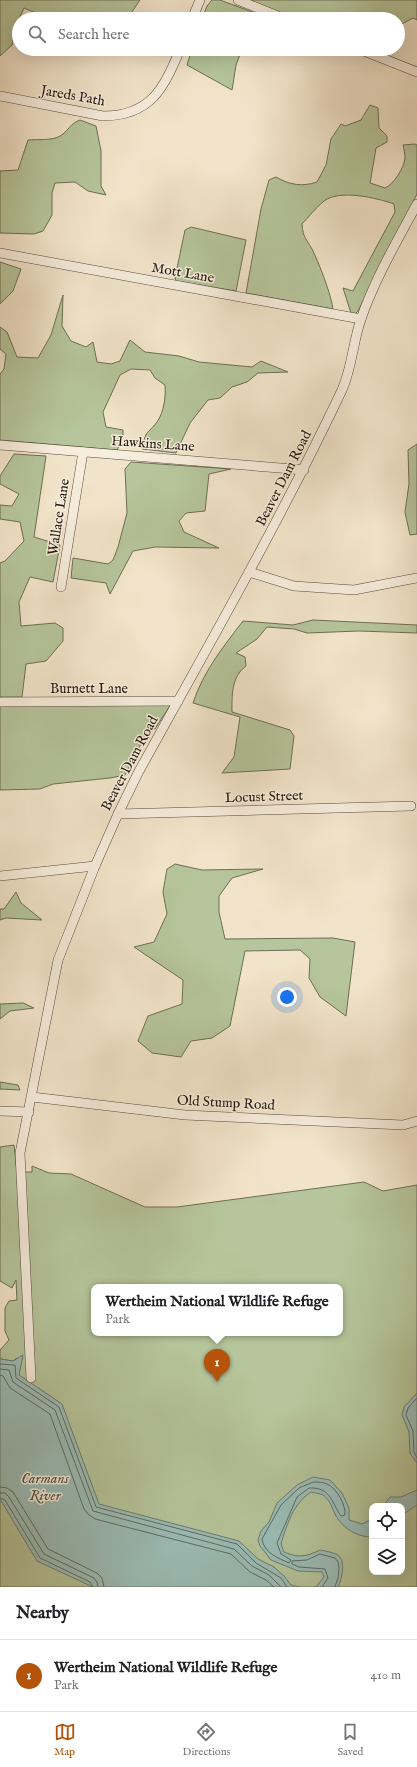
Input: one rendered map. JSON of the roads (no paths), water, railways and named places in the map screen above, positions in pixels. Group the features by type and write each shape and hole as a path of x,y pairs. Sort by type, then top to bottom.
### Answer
{"street":[{"path":"195,12 200,0"},
{"path":"238,0 268,12"},
{"name":"Jareds Path","path":"0,96 103,116 121,115 142,107 153,99 163,88 177,56"},
{"path":"377,56 417,72"},
{"name":"Beaver Dam Road","path":"31,1378 20,1153 58,960 95,866 118,814 304,470 344,386 361,319 387,258 417,204"},
{"name":"Mott Lane","path":"0,253 361,319"},
{"name":"Hawkins Lane","path":"0,445 304,470"},
{"name":"Wallace Lane","path":"61,587 83,452"},
{"path":"249,572 294,586 354,590 417,578"},
{"name":"Burnett Lane","path":"0,702 178,701"},
{"name":"Locust Street","path":"118,814 411,806"},
{"path":"0,876 95,866"},
{"name":"Old Stump Road","path":"32,1097 185,1115 403,1125 417,1121"},
{"path":"0,1111 29,1112"}],"water":[{"name":"Carmans River","path":"23,1355 19,1375 62,1404 99,1504 239,1541 258,1559 274,1567 291,1585 299,1587 93,1587 37,1561 0,1499 0,1359 13,1361"},
{"path":"417,1393 417,1463 410,1453 409,1432 402,1415 404,1407"},
{"path":"313,1477 330,1480 342,1493 349,1508 349,1520 362,1524 369,1520 369,1537 356,1534 339,1521 329,1502 323,1495 311,1492 295,1508 281,1544 284,1552 298,1556 310,1554 320,1550 336,1554 342,1560 343,1564 341,1579 338,1587 316,1587 324,1577 322,1572 298,1571 271,1560 260,1546 258,1540 261,1531 269,1522 277,1503 297,1485"},
{"path":"417,1490 417,1505 405,1513 405,1503 385,1503 390,1497 401,1497"}],"place":[{"name":"Wertheim National Wildlife Refuge","path":"217,1382"}]}
